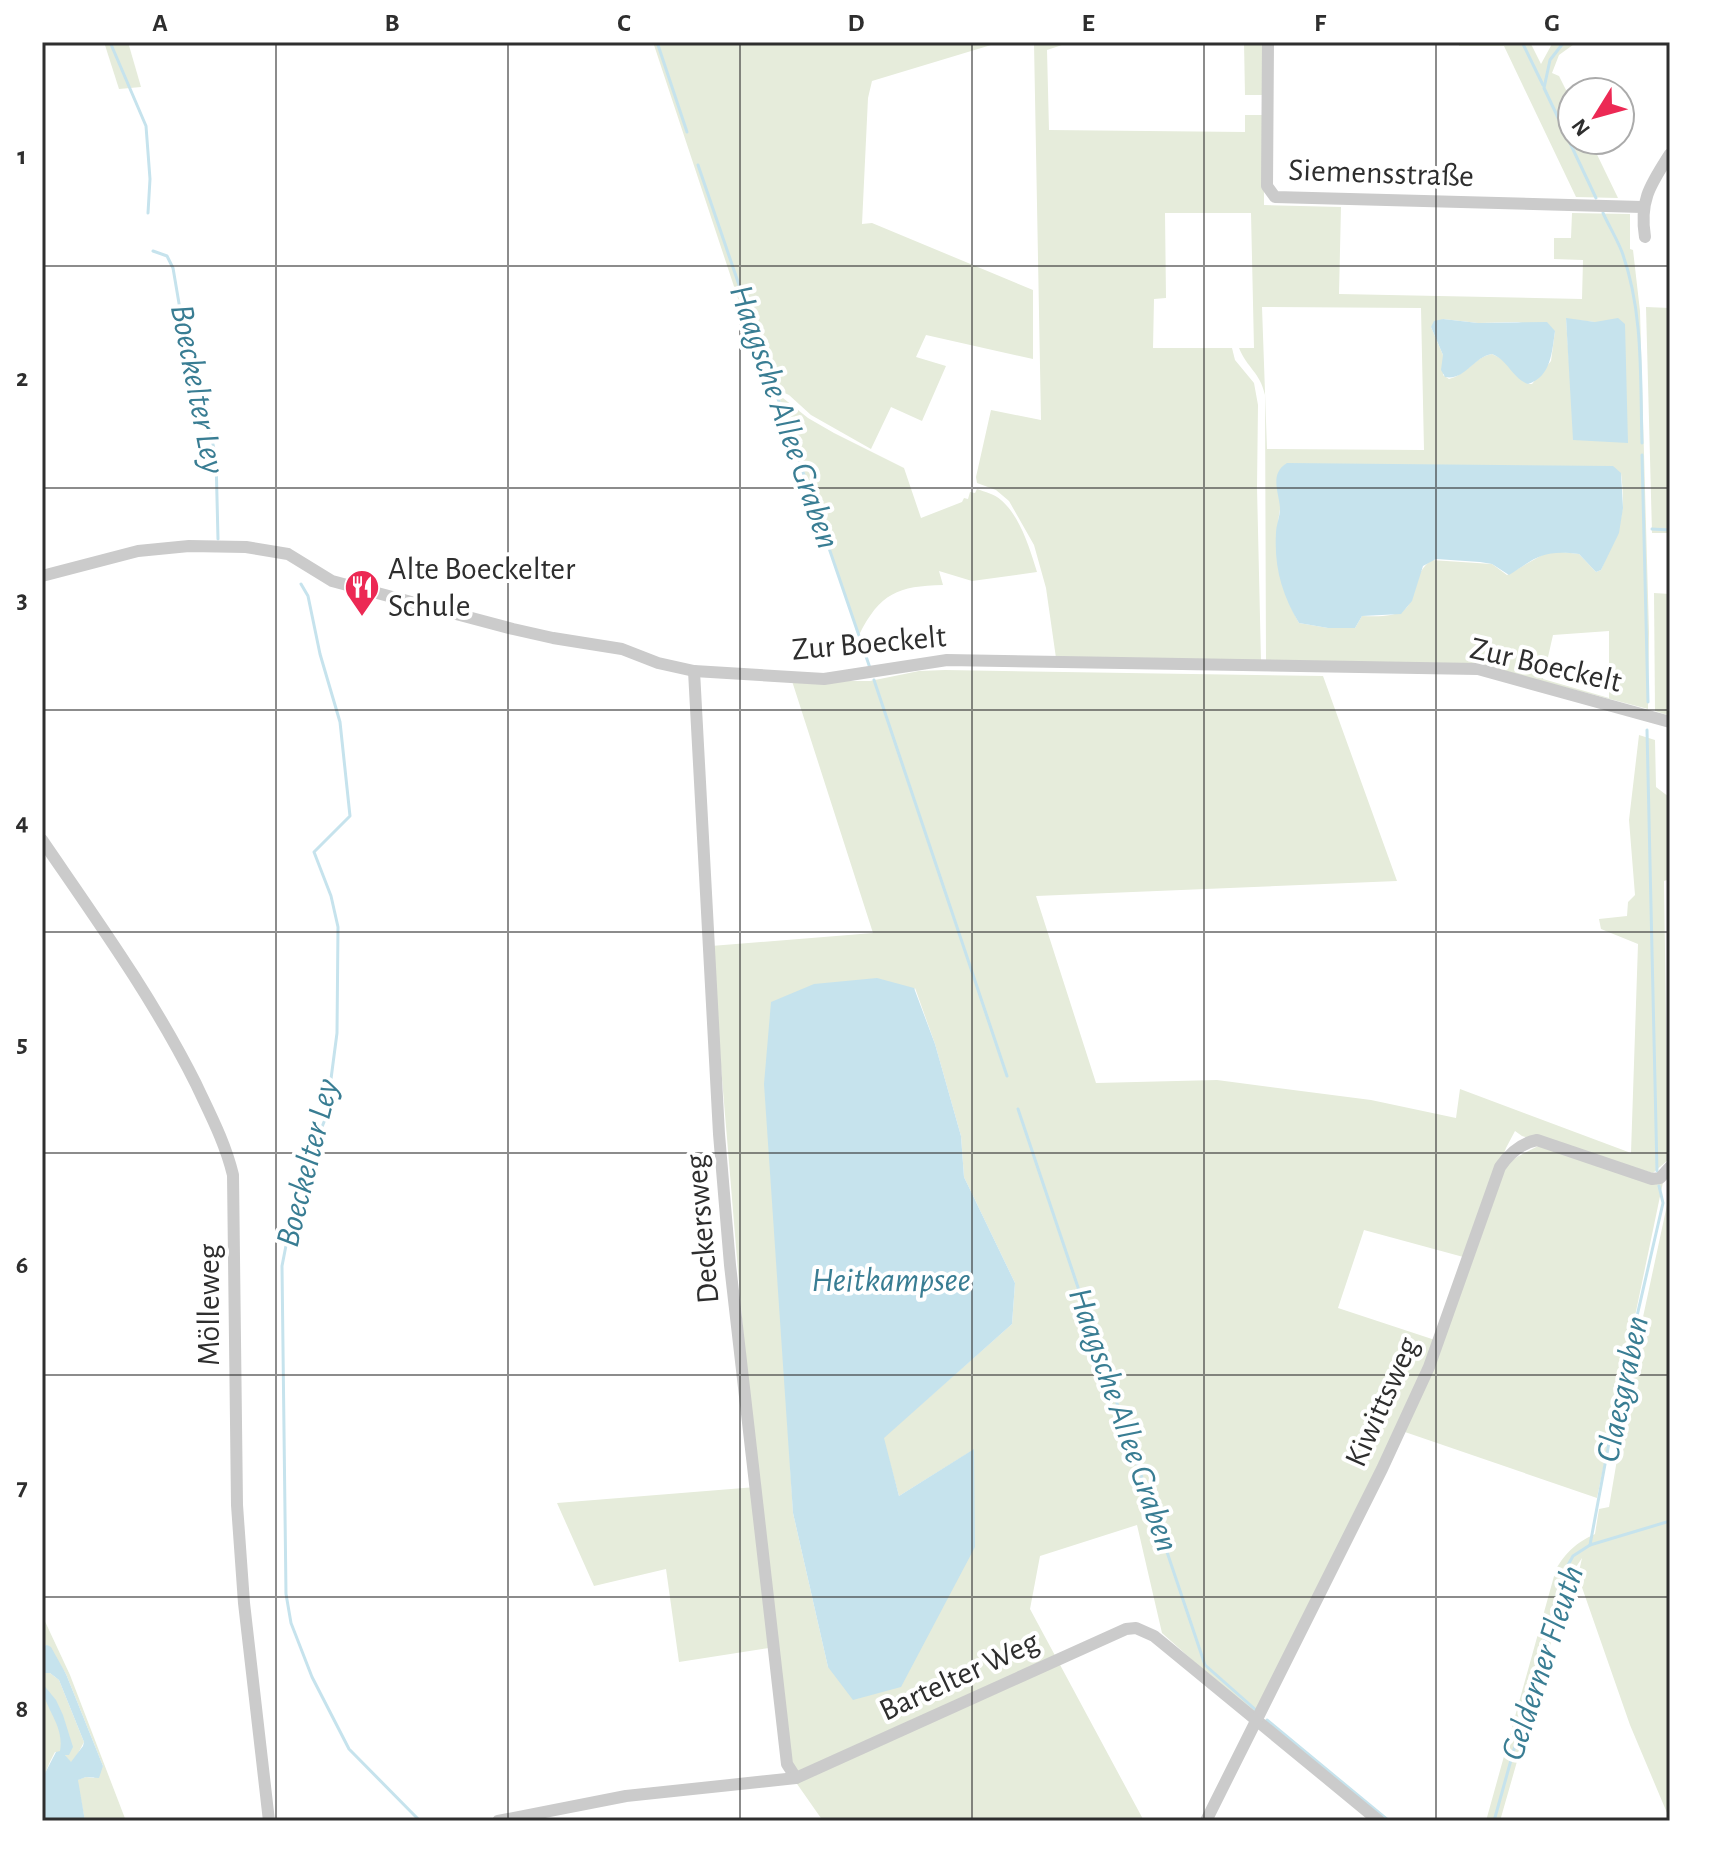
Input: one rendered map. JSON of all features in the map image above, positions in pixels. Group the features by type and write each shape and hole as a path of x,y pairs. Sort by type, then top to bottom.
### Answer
{"street":[{"name":"Siemensstraße","path":"1268,42 1267,186 1275,197 1642,207"},
{"path":"1645,237 1642,207 1670,154"},
{"name":"Zur Boeckelt","path":"42,576 138,551 189,546 259,549 288,554 332,581 526,632 622,649 658,663 694,671 824,679 947,660 1478,669 1670,722"},
{"name":"Deckersweg","path":"694,671 719,1134 730,1265 787,1764 796,1778"},
{"name":"Mölleweg","path":"42,840 142,988 187,1067 226,1145 233,1175 237,1505 244,1603 269,1821"},
{"name":"Kiwittsweg","path":"1206,1821 1382,1469 1429,1367 1500,1167 1507,1156 1528,1142 1537,1140 1652,1179 1660,1178 1670,1167"},
{"name":"Bartelter Weg","path":"498,1821 626,1796 796,1778 1080,1648 1126,1629 1136,1628 1154,1636 1379,1821"}],"green space":[{"path":"104,42 128,42 141,87 119,89"},
{"path":"653,42 1001,42 872,81 868,98 862,224 872,223 1033,290 1033,359 926,335 916,357 946,366 922,421 891,407 871,449 811,415 789,395 776,389 761,346 773,387 768,389"},
{"path":"1071,42 1047,50 1049,130 1245,132 1245,115 1264,115 1264,205 1341,207 1339,294 1582,299 1583,260 1554,259 1554,238 1571,238 1572,213 1630,214 1630,249 1633,250 1640,311 1649,632 1648,709 1495,669 1489,664 1485,667 1266,661 1265,395 1260,381 1239,348 1254,348 1251,213 1165,213 1166,298 1154,299 1153,348 1232,348 1235,360 1254,383 1258,405 1261,661 1056,658 1046,588 1034,545 1009,501 996,490 977,483 976,477 991,410 1041,420 1034,43","holes":["1262,307 1421,308 1424,450 1267,449","1443,319 1478,323 1518,322 1555,331 1551,361 1532,384 1492,354 1449,379 1443,375 1443,355 1431,327","1566,319 1595,322 1571,390","1621,473 1622,514 1601,570 1596,572 1579,554 1553,551 1507,575 1492,564 1431,560 1416,581 1407,607 1399,613 1362,616 1355,628 1328,628 1299,623 1279,568 1280,509","1609,631 1609,698 1543,679 1553,635"]},
{"path":"1244,42 1263,42 1264,95 1245,95"},
{"path":"1459,42 1530,42 1541,64 1553,42 1577,42 1559,55 1552,73 1559,76 1556,76 1556,155 1504,46 1459,46"},
{"path":"1556,156 1598,156 1618,198 1576,197"},
{"path":"1646,307 1670,308 1670,533 1652,533"},
{"path":"778,394 808,418 904,468 921,518 962,502 964,498 968,499 970,492 975,493 977,489 999,498 1019,524 1037,572 972,581 939,571 943,585 914,587 892,595 875,610 859,635"},
{"path":"1654,593 1670,594 1670,716 1655,711"},
{"path":"919,671 1323,676 1397,881 1036,896 1096,1083 1217,1080 1371,1100 1456,1118 1460,1089 1631,1153 1638,944 1601,929 1599,919 1627,916 1628,902 1635,895 1629,820 1639,735 1655,740 1656,787 1669,797 1670,879 1664,881 1668,1160 1653,1173 1522,1136 1515,1131 1506,1148 1467,1258 1364,1230 1338,1308 1438,1341 1256,1717 1162,1633 1137,1525 1040,1556 1030,1609 1144,1821 823,1821 788,1771 769,1648 679,1662 666,1569 594,1586 557,1503 756,1487 711,946 873,933 792,681 870,681","holes":["915,988 935,1044 961,1136 964,1177 1015,1283 1012,1324 883,1438 899,1496 973,1450 828,1667 793,1513 782,1322"]},
{"path":"1544,1143 1663,1182 1597,1498 1402,1431 1504,1167"},
{"path":"1670,1191 1670,1820 1630,1725 1578,1576 1582,1558 1570,1576 1500,1821 1486,1821 1556,1569 1572,1548 1595,1534 1599,1509 1609,1507 1634,1359"},
{"path":"42,1615 70,1675 126,1821 85,1821 77,1780 94,1778 103,1766 66,1674 47,1645 42,1646"},
{"path":"42,1673 50,1673 59,1680 84,1742 71,1763 64,1754 55,1752 44,1779 44,1821 42,1821"}],"water":[{"path":"1566,318 1595,322 1618,318 1625,324 1628,443 1573,440"},
{"path":"1443,319 1478,323 1547,322 1555,331 1546,370 1536,381 1528,384 1492,354 1479,359 1458,376 1445,377 1441,370 1443,355 1431,327 1434,321"},
{"path":"1287,463 1613,466 1621,473 1623,508 1619,533 1601,570 1596,572 1579,554 1567,553 1542,556 1509,575 1492,564 1436,559 1423,566 1412,601 1401,614 1362,616 1355,628 1328,628 1299,623 1284,591 1276,557 1280,508 1277,478 1281,467"},
{"name":"Heitkampsee","path":"877,978 914,988 935,1044 961,1136 964,1177 1015,1283 1012,1324 884,1438 899,1496 974,1449 975,1547 901,1687 853,1700 828,1667 793,1513 764,1084 771,1002 814,984"},
{"path":"47,1645 66,1674 103,1766 99,1778 78,1780 85,1821 44,1821 43,1777 56,1752 60,1751 61,1741 42,1683 63,1715 73,1747 69,1755 65,1755 71,1762 84,1742 59,1680 50,1673 42,1673 42,1646"}],"waterway":[{"name":"Boeckelter Ley","path":"110,42 146,126 150,179 148,213"},
{"name":"Haagsche Allee Graben","path":"657,42 687,132"},
{"path":"1522,42 1543,85"},
{"name":"Claesgraben","path":"1564,42 1550,60 1544,88 1596,198"},
{"name":"Haagsche Allee Graben","path":"698,165 870,668"},
{"name":"Claesgraben","path":"1603,213 1622,252 1634,299 1640,347 1642,443"},
{"name":"Boeckelter Ley","path":"153,251 167,256 173,268 192,380 202,398 216,457 218,539"},
{"name":"Claesgraben","path":"1642,455 1648,702"},
{"path":"1652,529 1670,530"},
{"name":"Boeckelter Ley","path":"301,584 308,596 320,654 340,722 350,816 314,852 331,896 338,927 337,1033 326,1117 297,1189 282,1266 286,1594 291,1623 312,1677 349,1749 420,1821"},
{"name":"Haagsche Allee Graben","path":"874,680 1007,1076"},
{"name":"Claesgraben","path":"1647,730 1657,1171"},
{"name":"Haagsche Allee Graben","path":"1018,1109 1205,1665 1257,1711"},
{"name":"Claesgraben","path":"1590,1545 1614,1416 1663,1203 1659,1186"},
{"name":"Gelderner Fleuth","path":"1494,1821 1563,1574 1573,1556 1590,1545 1670,1521"},
{"name":"Haagsche Allee Graben","path":"1267,1720 1389,1821"}],"place":[{"name":"Alte Boeckelter Schule","path":"362,618"}]}
